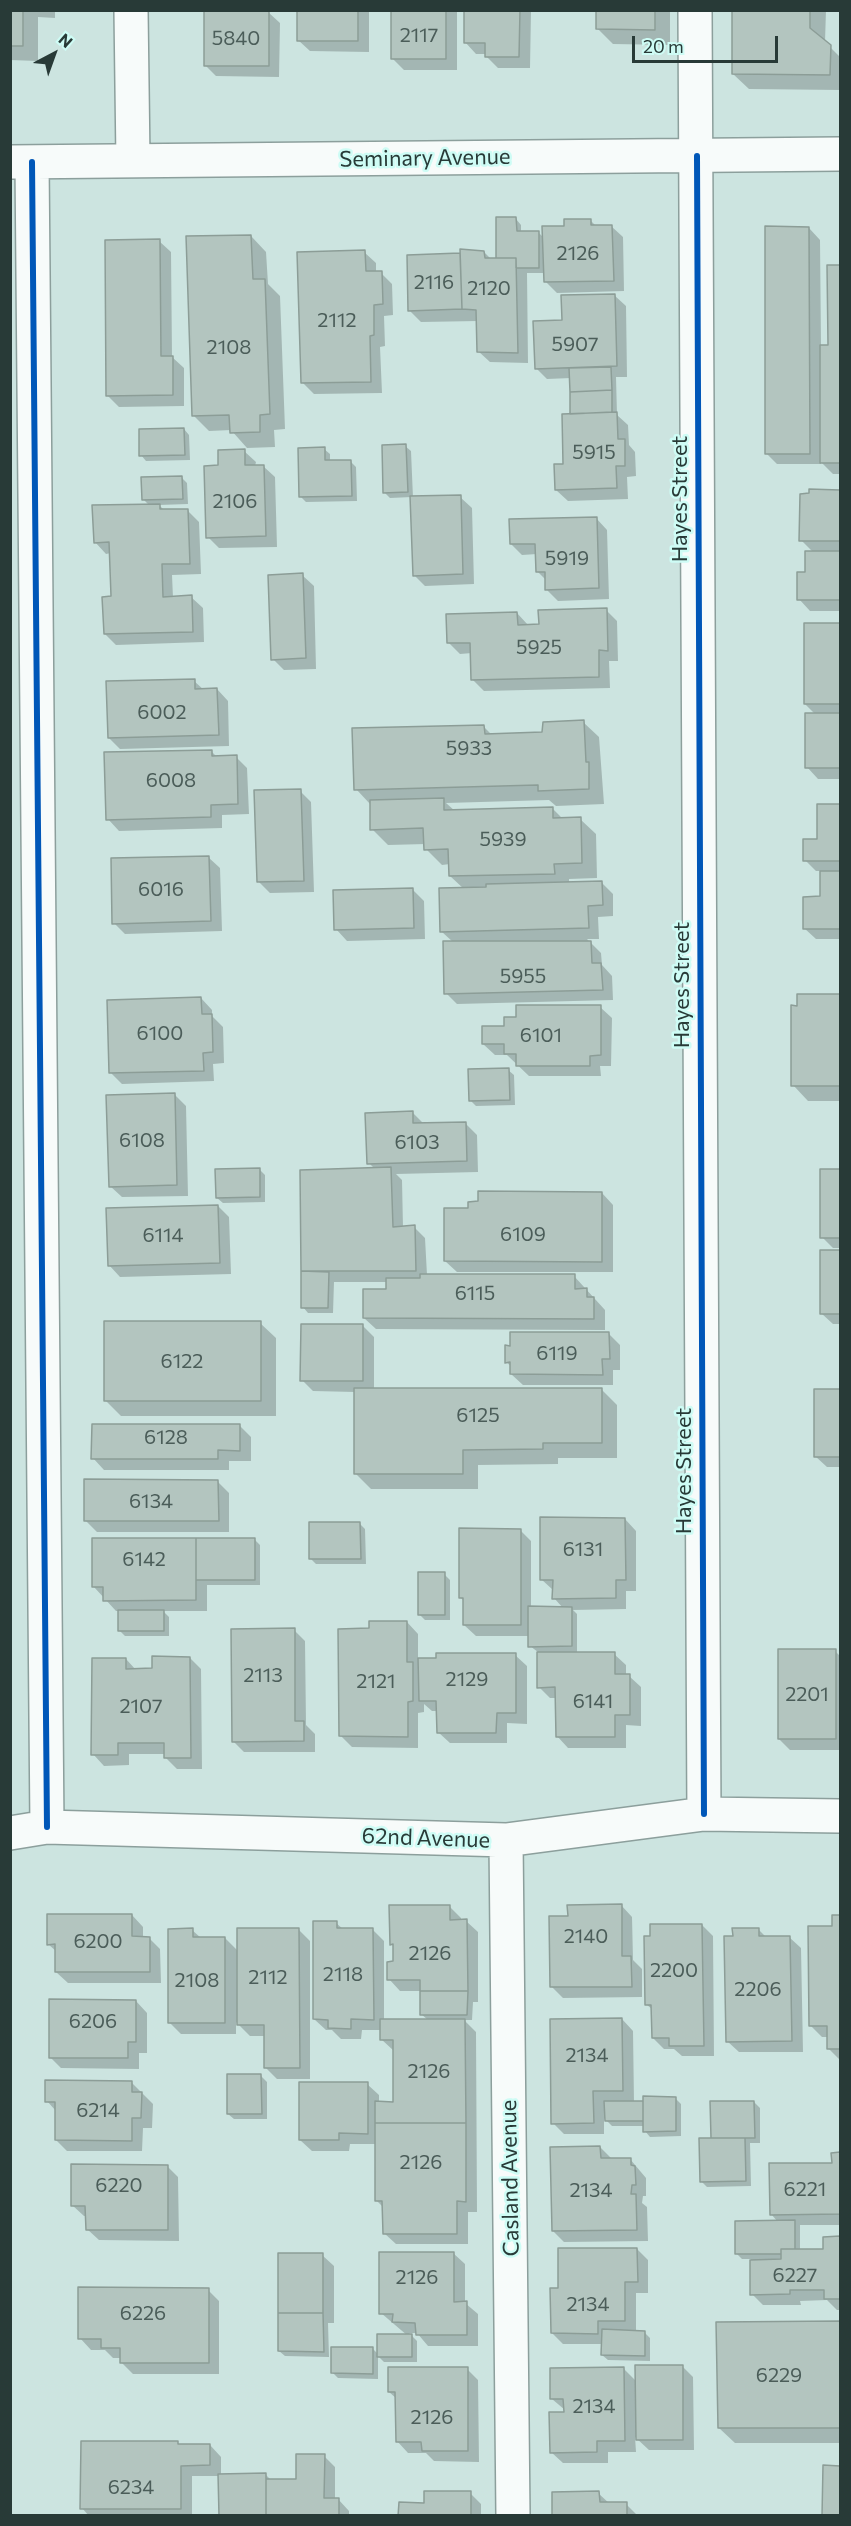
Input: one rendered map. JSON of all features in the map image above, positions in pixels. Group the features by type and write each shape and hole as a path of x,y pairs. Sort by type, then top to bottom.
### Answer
{"street":[{"path":"131,10 133,161"},
{"name":"Hayes Street","path":"695,10 704,1814"},
{"name":"Seminary Avenue","path":"21,162 840,154"},
{"path":"21,162 47,1827"},
{"name":"62nd Avenue","path":"10,1833 47,1827 506,1840 704,1814 840,1816"},
{"name":"Casland Avenue","path":"506,1840 513,2516"}],"building":[{"path":"10,10 23,10 23,46 10,46"},
{"path":"204,10 269,10 269,66 204,66"},
{"path":"297,10 358,10 358,41 297,41"},
{"path":"391,10 446,10 446,59 391,59"},
{"path":"464,10 520,10 519,57 485,57 485,43 464,43"},
{"path":"596,10 655,10 655,30 596,29"},
{"path":"732,10 810,10 810,28 831,45 830,75 732,74"},
{"path":"496,217 516,217 517,231 539,231 539,268 516,268 516,258 496,258"},
{"path":"564,219 591,219 591,225 612,225 614,281 544,282 542,226 564,226"},
{"path":"765,226 809,227 810,454 765,454"},
{"path":"251,235 253,279 265,279 270,414 260,415 260,432 230,433 229,415 192,416 186,236"},
{"path":"160,239 161,356 173,356 173,395 106,396 105,240"},
{"path":"460,249 484,251 485,258 516,258 518,353 477,352 476,310 462,309"},
{"path":"365,250 366,271 382,271 383,304 374,305 374,335 370,336 371,382 301,383 297,252"},
{"path":"460,253 462,309 408,311 407,255"},
{"path":"827,265 840,265 840,463 820,463 820,345 828,345"},
{"path":"615,294 617,366 535,369 533,321 562,320 561,295"},
{"path":"611,367 612,390 570,392 569,368"},
{"path":"612,390 612,412 570,414 570,392"},
{"path":"617,412 618,439 625,439 625,466 616,466 617,488 555,490 554,464 563,464 562,414"},
{"path":"184,428 185,455 139,456 139,429"},
{"path":"406,444 408,492 383,493 382,445"},
{"path":"325,447 325,460 351,460 352,496 299,497 298,448"},
{"path":"245,449 245,465 264,465 266,536 206,538 204,466 218,465 218,450"},
{"path":"182,476 183,499 142,500 141,477"},
{"path":"809,489 840,490 840,541 799,541 800,494 809,493"},
{"path":"461,495 463,574 413,576 410,496"},
{"path":"160,504 160,509 188,509 190,564 162,564 163,597 192,595 193,632 104,634 102,597 111,596 109,542 94,543 92,505"},
{"path":"597,517 599,588 545,590 545,572 536,572 535,544 510,544 509,519"},
{"path":"805,551 840,551 840,600 797,600 797,572 805,572"},
{"path":"303,573 306,658 271,660 268,575"},
{"path":"607,608 608,651 599,650 599,677 471,680 470,643 447,643 446,614 517,612 518,625 539,624 538,610"},
{"path":"804,623 840,623 840,704 804,704"},
{"path":"195,679 195,689 217,688 219,735 108,738 106,681"},
{"path":"805,713 840,713 840,768 805,768"},
{"path":"584,720 586,762 589,762 589,789 538,791 538,785 354,790 352,728 484,725 485,734 542,732 543,722"},
{"path":"212,750 212,756 237,755 238,804 211,805 211,817 106,820 104,752"},
{"path":"301,789 304,881 257,882 254,790"},
{"path":"444,798 444,810 553,807 553,818 581,817 582,863 554,864 555,874 449,876 448,849 424,850 423,828 370,830 370,800"},
{"path":"817,804 840,804 840,861 803,861 803,839 817,839"},
{"path":"209,856 211,921 112,924 111,858"},
{"path":"820,871 840,871 840,929 803,929 803,897 820,896"},
{"path":"602,881 603,905 588,906 589,928 440,932 439,888 486,887 486,884"},
{"path":"413,888 414,928 334,930 333,890"},
{"path":"443,941 591,941 592,963 601,963 603,990 444,994"},
{"path":"797,994 840,994 840,1086 791,1086 791,1005 797,1006"},
{"path":"201,997 202,1014 212,1014 213,1052 203,1053 204,1071 109,1073 107,1000"},
{"path":"516,1005 601,1005 601,1055 590,1056 590,1066 516,1066 516,1054 504,1054 504,1044 482,1044 482,1026 504,1026 504,1017 516,1017"},
{"path":"509,1068 510,1100 469,1101 468,1069"},
{"path":"175,1093 177,1185 109,1187 106,1095"},
{"path":"413,1111 413,1123 466,1122 467,1161 367,1164 365,1113"},
{"path":"391,1167 393,1227 415,1225 416,1271 301,1271 300,1170"},
{"path":"260,1168 260,1197 216,1198 215,1169"},
{"path":"820,1169 840,1169 840,1238 820,1238"},
{"path":"478,1191 602,1192 602,1262 444,1261 444,1208 468,1208 468,1202 478,1201"},
{"path":"218,1205 220,1263 108,1266 106,1208"},
{"path":"820,1250 840,1250 840,1314 820,1314"},
{"path":"301,1271 329,1272 328,1308 301,1308"},
{"path":"420,1274 575,1274 575,1289 587,1288 587,1297 594,1297 594,1319 363,1318 363,1289 386,1289 386,1278 420,1278"},
{"path":"104,1321 261,1321 261,1401 104,1401"},
{"path":"301,1324 363,1324 363,1381 300,1381"},
{"path":"510,1332 609,1332 610,1359 602,1359 603,1375 510,1374 510,1362 505,1363 505,1345 510,1346"},
{"path":"354,1388 602,1388 602,1443 543,1443 543,1449 463,1450 463,1474 354,1474"},
{"path":"814,1389 840,1389 840,1457 814,1457"},
{"path":"92,1424 240,1424 240,1451 218,1450 218,1459 91,1459"},
{"path":"84,1479 218,1480 219,1521 84,1521"},
{"path":"540,1517 625,1518 626,1580 616,1580 616,1598 552,1599 553,1580 540,1580"},
{"path":"309,1522 360,1522 361,1559 309,1559"},
{"path":"459,1528 521,1529 521,1625 463,1625 463,1598 459,1598"},
{"path":"92,1538 196,1538 196,1600 103,1601 103,1587 92,1587"},
{"path":"196,1538 255,1538 255,1580 196,1580"},
{"path":"418,1572 445,1572 445,1615 418,1615"},
{"path":"528,1606 572,1607 572,1646 528,1647"},
{"path":"118,1610 164,1610 164,1631 118,1631"},
{"path":"369,1621 407,1621 407,1662 413,1662 413,1701 408,1702 408,1737 339,1736 338,1629 369,1628"},
{"path":"295,1628 295,1721 304,1721 304,1741 232,1742 231,1629"},
{"path":"778,1649 836,1649 836,1739 778,1739"},
{"path":"537,1652 615,1652 615,1674 630,1674 630,1715 615,1715 615,1737 556,1737 555,1687 537,1688"},
{"path":"436,1653 516,1653 516,1713 497,1713 496,1733 437,1733 436,1701 419,1701 418,1658 436,1658"},
{"path":"152,1656 190,1657 191,1758 164,1758 164,1743 118,1743 118,1755 91,1755 92,1658 126,1658 126,1669 152,1668"},
{"path":"622,1904 622,1956 631,1956 632,1987 550,1987 549,1916 568,1916 567,1905"},
{"path":"389,1905 450,1905 450,1920 467,1919 468,1991 420,1991 420,1980 387,1980 387,1962 393,1961 393,1944 390,1945"},
{"path":"47,1914 132,1914 132,1936 150,1937 150,1972 55,1972 55,1944 47,1945"},
{"path":"832,1915 840,1915 840,2049 827,2049 827,2026 809,2026 808,1926 832,1926"},
{"path":"313,1921 337,1921 337,1928 373,1928 374,2020 351,2019 351,2029 328,2028 328,2020 313,2019"},
{"path":"650,1924 702,1924 704,2046 669,2046 669,2038 652,2038 651,2005 645,2005 644,1936 650,1936"},
{"path":"193,1928 193,1937 225,1937 225,2023 168,2023 168,1929"},
{"path":"237,1928 299,1928 300,2068 264,2068 264,2025 237,2025"},
{"path":"732,1928 759,1928 759,1936 790,1936 792,2041 726,2042 724,1936 733,1936"},
{"path":"420,1991 468,1991 467,2015 420,2015"},
{"path":"49,1999 136,2000 136,2042 128,2042 128,2058 49,2058"},
{"path":"622,2018 623,2091 593,2091 594,2123 551,2124 550,2019"},
{"path":"380,2019 465,2019 466,2123 375,2123 375,2101 393,2102 393,2040 380,2040"},
{"path":"227,2074 261,2074 262,2114 227,2114"},
{"path":"45,2080 132,2081 132,2092 142,2092 141,2118 132,2118 132,2141 55,2140 55,2102 45,2102"},
{"path":"299,2082 368,2082 368,2134 339,2133 339,2140 299,2140"},
{"path":"643,2096 676,2097 676,2131 643,2132"},
{"path":"604,2101 643,2101 643,2121 605,2121"},
{"path":"710,2101 754,2101 755,2138 711,2138"},
{"path":"375,2123 466,2123 466,2202 457,2201 457,2234 383,2234 382,2201 375,2201"},
{"path":"699,2138 745,2138 746,2181 700,2182"},
{"path":"600,2146 601,2158 631,2158 631,2165 635,2166 636,2185 632,2185 631,2194 636,2194 637,2230 552,2231 550,2147"},
{"path":"840,2152 840,2214 770,2215 769,2163 832,2163 831,2153"},
{"path":"71,2164 168,2165 168,2230 86,2230 85,2206 71,2206"},
{"path":"795,2220 795,2249 781,2249 781,2254 735,2254 735,2221"},
{"path":"840,2236 840,2299 824,2299 824,2290 790,2290 790,2294 750,2295 750,2260 781,2259 781,2249 823,2249 823,2237"},
{"path":"558,2248 637,2248 638,2282 625,2282 625,2321 598,2321 598,2334 551,2333 550,2288 558,2288"},
{"path":"379,2252 454,2252 454,2302 467,2301 467,2335 416,2335 415,2323 392,2322 393,2314 379,2314"},
{"path":"278,2253 323,2253 323,2313 278,2313"},
{"path":"78,2287 209,2288 209,2363 120,2363 120,2348 101,2348 101,2339 78,2339"},
{"path":"278,2313 323,2313 324,2352 278,2351"},
{"path":"840,2321 840,2428 718,2428 716,2322"},
{"path":"602,2329 645,2331 645,2356 601,2355"},
{"path":"377,2334 412,2334 412,2357 377,2357"},
{"path":"331,2347 373,2347 373,2374 331,2373"},
{"path":"635,2365 683,2365 683,2440 636,2440"},
{"path":"388,2367 468,2367 468,2451 422,2451 421,2442 396,2442 395,2392 388,2392"},
{"path":"624,2367 625,2441 597,2441 597,2452 550,2453 549,2412 564,2412 563,2399 550,2399 550,2368"},
{"path":"81,2441 178,2441 178,2444 210,2444 210,2465 181,2466 181,2509 80,2509"},
{"path":"296,2454 325,2454 324,2498 339,2498 339,2516 266,2516 266,2479 296,2479"},
{"path":"823,2465 840,2466 840,2516 822,2516"},
{"path":"266,2473 266,2516 219,2516 218,2474"},
{"path":"424,2491 471,2491 471,2516 398,2516 399,2502 424,2503"},
{"path":"599,2491 600,2502 627,2502 627,2516 552,2516 552,2492"}],"cycle path":[{"path":"697,156 704,1814"},
{"path":"32,162 47,1827"}]}
